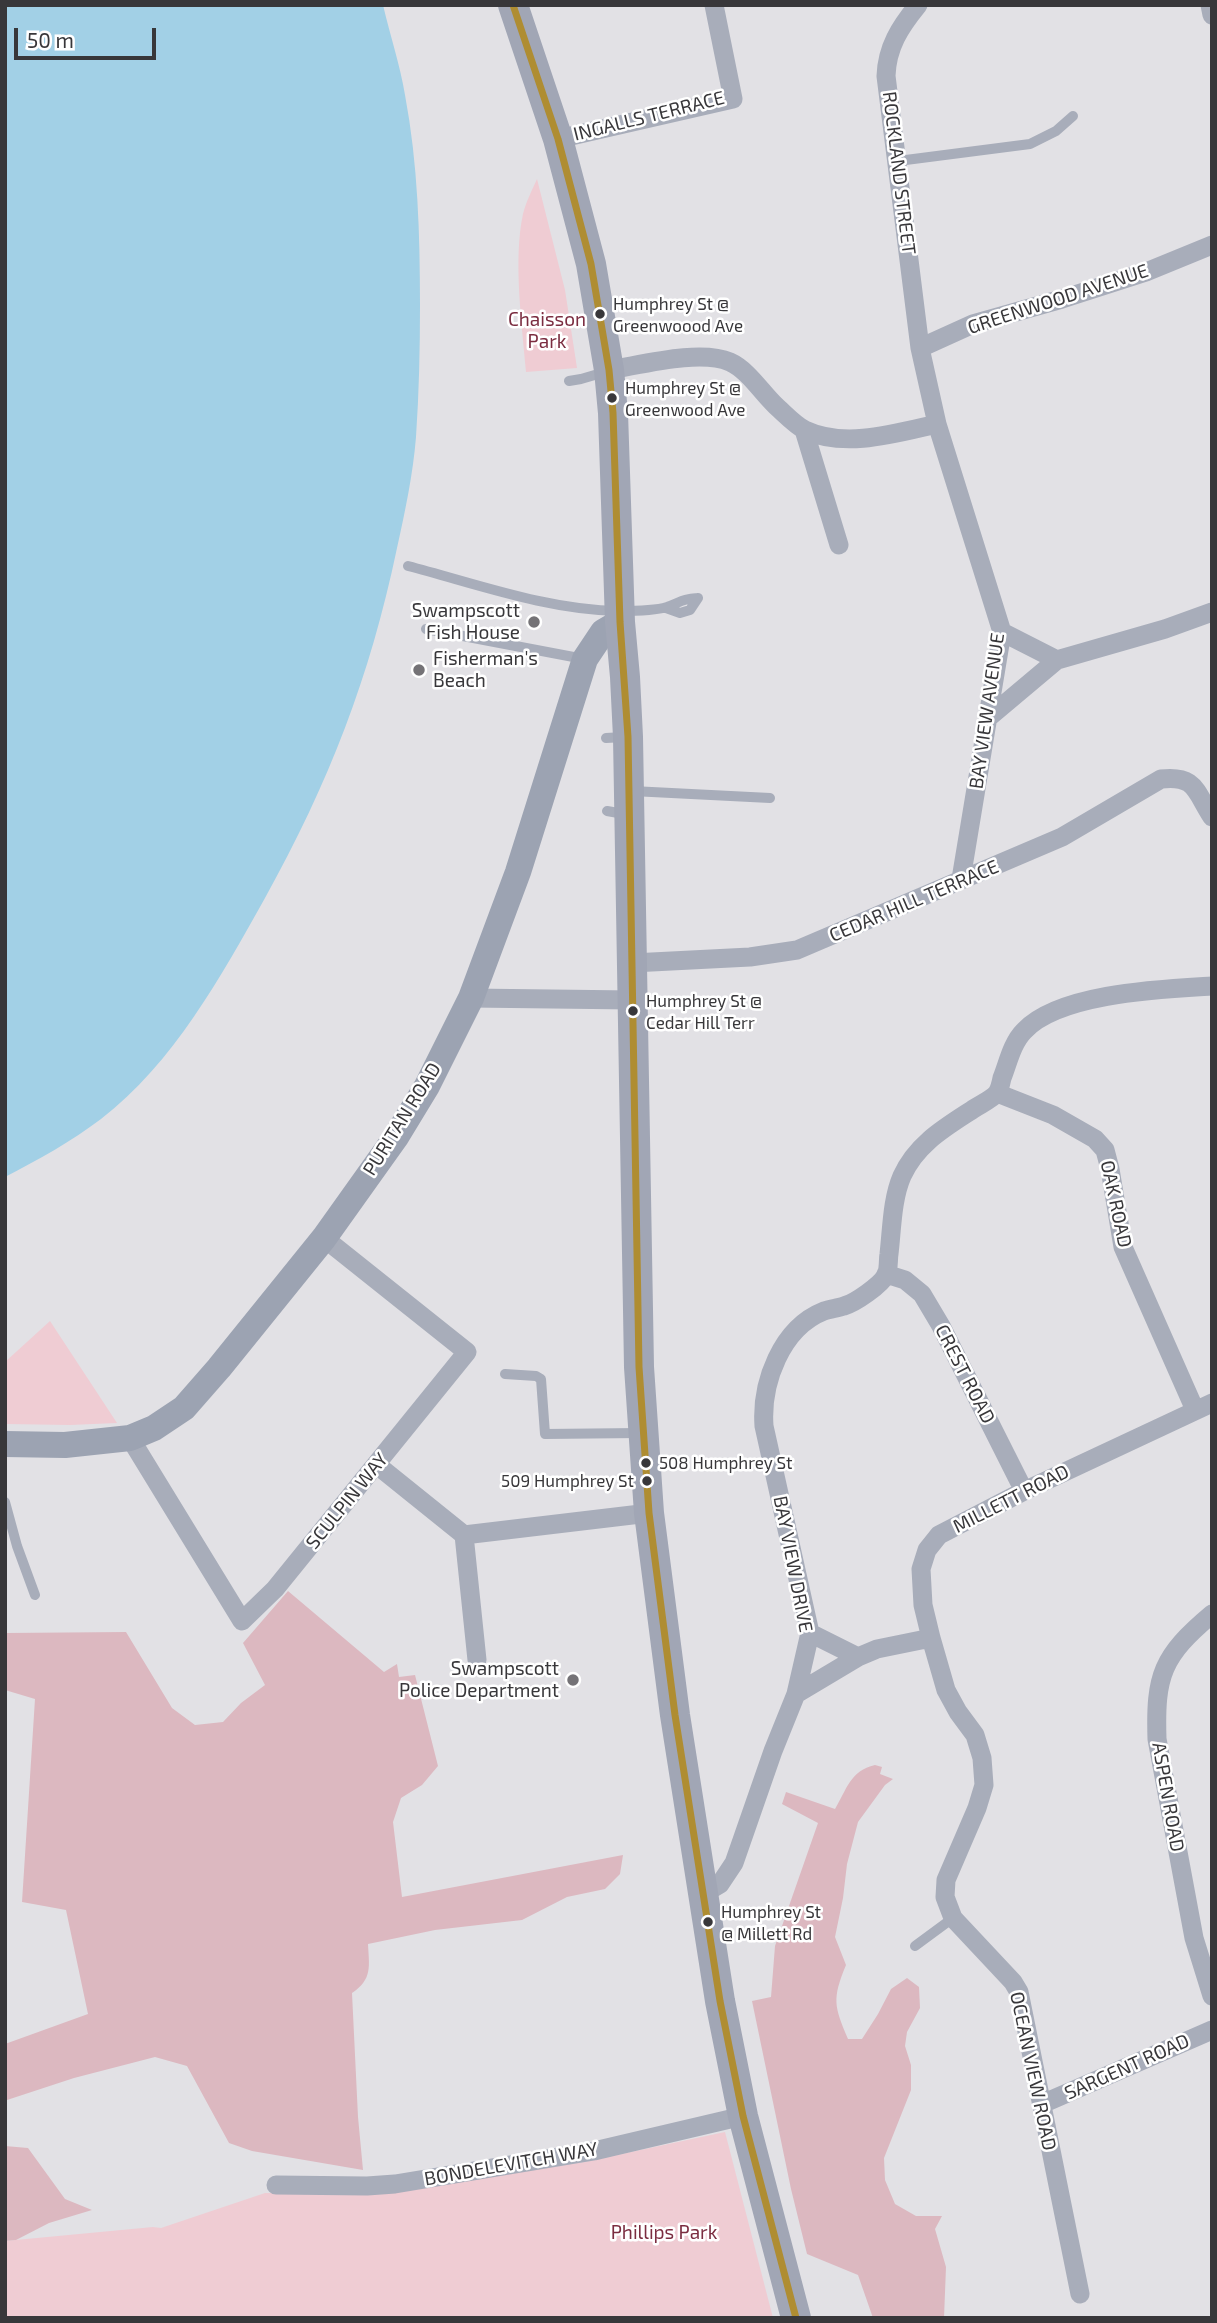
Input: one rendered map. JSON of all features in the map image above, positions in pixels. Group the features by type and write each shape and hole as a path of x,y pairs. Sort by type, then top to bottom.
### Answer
{"main road":[{"path":"513,5 558,139 591,264 609,370 620,616 617,737 632,963 639,1367 649,1513 675,1715 720,2001 743,2116 796,2318"}],"street":[{"name":"INGALLS TERRACE","path":"558,139 733,99 714,5"},
{"name":"ROCKLAND STREET","path":"918,5 896,34 887,61 886,76 920,348"},
{"path":"1210,5 1212,15"},
{"name":"GREENWOOD AVENUE","path":"920,348 973,324 1110,284 1212,245"},
{"path":"609,370 699,356 716,358 732,363 744,372 777,407 804,430 823,436 862,438 937,424 920,348"},
{"name":"BAY VIEW AVENUE","path":"937,424 1002,632 961,879"},
{"path":"804,430 839,545"},
{"path":"988,718 1057,660 1165,629 1212,612"},
{"name":"PURITAN ROAD","path":"5,1444 65,1444 130,1438 154,1428 184,1408 324,1238 396,1137 426,1086 471,998 518,872 549,799 570,734 585,659 603,632 620,616"},
{"path":"1002,632 1057,660"},
{"name":"CEDAR HILL TERRACE","path":"632,963 750,957 797,950 1062,837 1161,779 1177,777 1192,783 1212,817"},
{"path":"887,1274 895,1202 902,1177 914,1155 927,1140 996,1093 1015,1045 1024,1031 1040,1018 1075,1004 1124,994 1212,986"},
{"path":"471,998 632,1000"},
{"name":"OAK ROAD","path":"996,1093 1053,1115 1094,1139 1105,1150 1123,1247 1203,1406"},
{"name":"SCULPIN WAY","path":"130,1438 242,1621 275,1589 467,1352 324,1238"},
{"name":"CREST ROAD","path":"887,1274 905,1280 922,1294 941,1326 1024,1491"},
{"name":"BAY VIEW DRIVE","path":"796,1694 810,1633 764,1426 766,1385 775,1362 808,1319 825,1311 847,1306 865,1295 887,1274"},
{"name":"MILLETT ROAD","path":"931,1638 923,1605 921,1569 927,1550 939,1535 1024,1491 1203,1406"},
{"path":"377,1465 464,1535 477,1660"},
{"path":"464,1535 649,1513"},
{"name":"ASPEN ROAD","path":"1212,1614 1186,1636 1170,1658 1160,1679 1156,1708 1157,1739 1194,1938 1212,1996"},
{"path":"810,1633 858,1657"},
{"path":"703,1894 720,1884 734,1863 796,1694 858,1657 877,1649 931,1638 946,1690 975,1735 982,1758 984,1785 946,1881 945,1897 953,1918"},
{"name":"OCEAN VIEW ROAD","path":"953,1918 1013,1982 1019,1992 1080,2294"},
{"name":"SARGENT ROAD","path":"1042,2104 1212,2029"},
{"name":"BONDELEVITCH WAY","path":"276,2185 395,2184 594,2151 743,2116"}],"lane":[{"path":"898,161 1030,144 1056,131 1073,116"},
{"path":"569,381 609,370"},
{"path":"408,566 498,590 620,616 666,608"},
{"path":"426,629 585,659"},
{"path":"621,806 770,798"},
{"path":"505,1374 536,1376 541,1380 545,1434 643,1432"},
{"path":"5,1502 35,1595"},
{"path":"915,1946 953,1918"}],"green space":[{"name":"Chaisson Park","path":"537,179 565,290 577,368 526,372 519,292 520,232 527,201"},
{"path":"50,1321 117,1423 5,1424 5,1362"},
{"name":"Phillips Park","path":"725,2132 773,2318 5,2318 5,2241 161,2228 265,2193 389,2193 584,2162"}],"shaded area":[{"path":"288,1591 384,1672 397,1664 399,1677 415,1675 438,1766 422,1785 401,1798 393,1822 402,1897 623,1855 620,1874 605,1889 567,1897 522,1920 435,1930 368,1944 367,1977 352,1993 363,2170 252,2151 229,2143 187,2066 155,2057 74,2078 7,2100 5,2103 5,2044 88,2014 66,1910 22,1902 35,1699 5,1690 5,1633 126,1632 172,1708 195,1725 223,1722 241,1703 265,1685 243,1643"},
{"path":"875,1765 882,1767 880,1774 893,1779 885,1785 858,1822 847,1864 835,1937 846,1965 838,1986 836,2002 848,2039 862,2039 891,1989 907,1978 919,1987 920,2008 907,2032 905,2046 911,2065 911,2090 884,2158 885,2180 895,2204 916,2216 942,2216 935,2229 946,2267 944,2318 873,2318 858,2275 807,2254 752,2001 771,1997 775,1946 818,1823 782,1804 786,1792 835,1809 855,1776"},
{"path":"5,2146 28,2148 65,2199 92,2210 49,2223 16,2240 5,2241"}],"water":[{"path":"5,5 383,5 403,84 413,147 419,226 420,305 416,437 400,534 374,641 360,685 328,771 309,813 265,898 213,987 194,1017 151,1072 127,1097 90,1127 5,1177"}],"transit line":[{"path":"513,5 558,139 591,264 609,370 628,737 639,1367 649,1513 675,1715 720,2001 743,2116 796,2318"}],"place":[{"name":"Humphrey St @ Greenwoood Ave","path":"600,314"},
{"name":"Humphrey St @ Greenwood Ave","path":"612,398"},
{"name":"Swampscott Fish House","path":"534,622"},
{"name":"Fisherman's Beach","path":"419,670"},
{"name":"Humphrey St @ Cedar Hill Terr","path":"633,1011"},
{"name":"508 Humphrey St","path":"646,1463"},
{"name":"509 Humphrey St","path":"647,1481"},
{"name":"Swampscott Police Department","path":"573,1680"},
{"name":"Humphrey St @ Millett Rd","path":"708,1922"}]}
